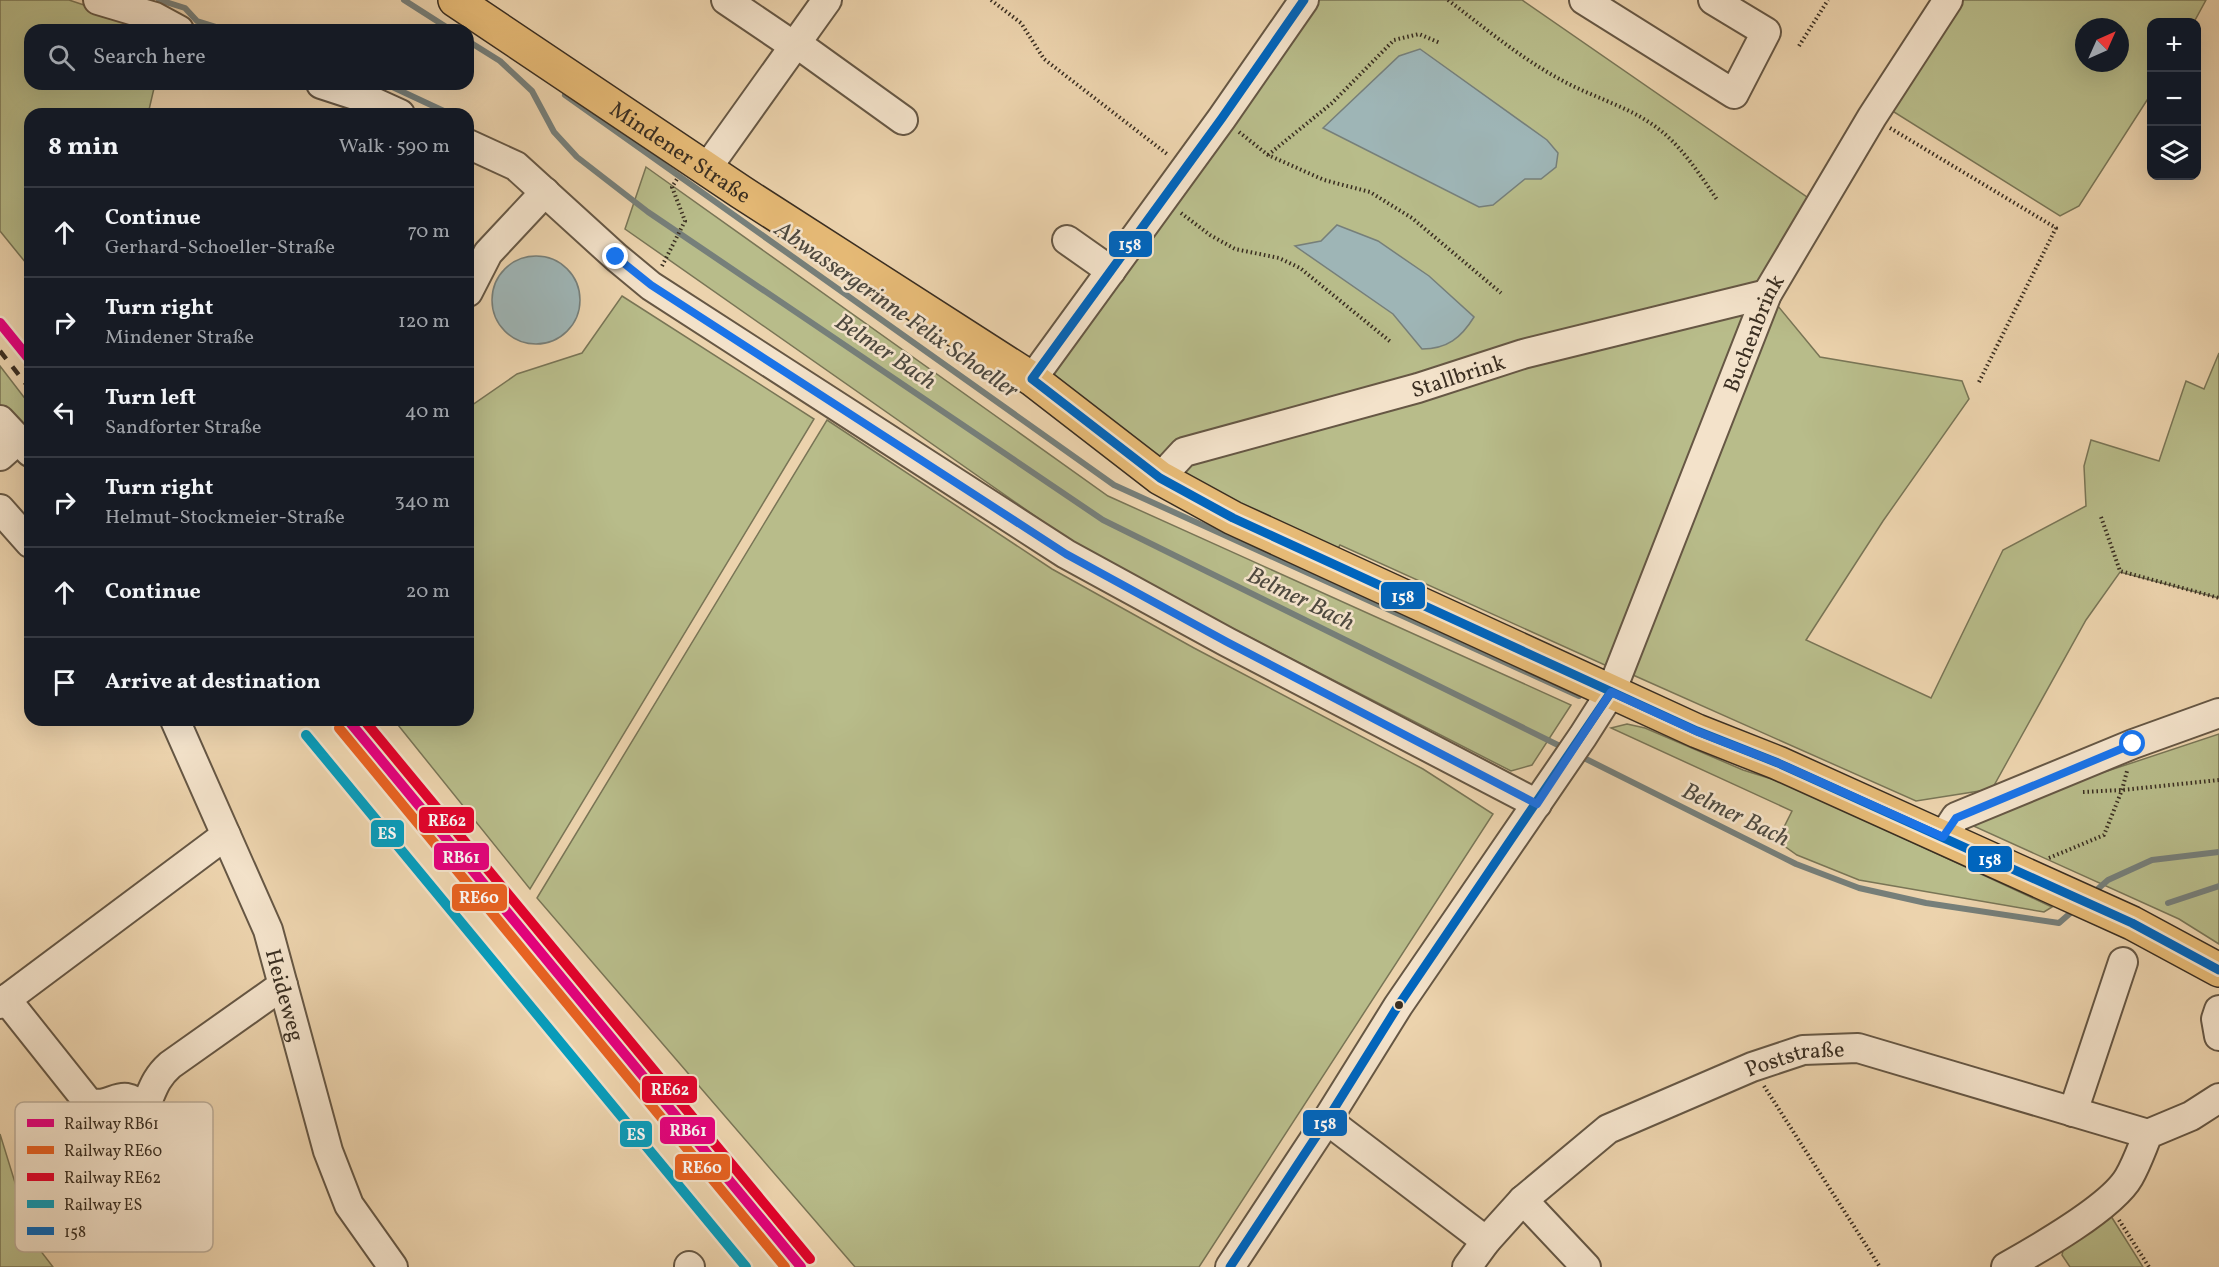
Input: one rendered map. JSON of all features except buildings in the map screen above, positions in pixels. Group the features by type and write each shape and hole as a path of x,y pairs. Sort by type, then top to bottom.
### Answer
{"main road":[{"name":"Mindener Straße","path":"455,0 707,168 1032,379 1160,478 1233,518 1696,731 1778,763 2132,923 2219,970"}],"street":[{"path":"98,0 155,17 167,24"},
{"path":"726,0 795,44 903,120"},
{"path":"707,168 827,0"},
{"path":"1032,379 1164,199 1304,0"},
{"path":"1584,0 1734,94 1766,32 1713,0"},
{"name":"Buchenbrink","path":"1230,1267 1327,1120 1398,1006 1611,692 1767,294 1872,117 1948,0"},
{"path":"339,90 387,108"},
{"path":"474,147 516,166 616,257 651,285 1066,554 1227,642 1537,804"},
{"path":"474,280 488,253 545,192"},
{"path":"1067,240 1111,271"},
{"name":"Stallbrink","path":"1160,478 1184,452 1418,388 1523,354 1767,294"},
{"path":"0,509 24,536"},
{"path":"1943,837 1956,818 2133,744 2219,713"},
{"name":"Heideweg","path":"178,726 268,930 328,1151 349,1205 393,1267"},
{"path":"88,1102 3,1001 226,835"},
{"path":"2073,1112 2123,962"},
{"path":"147,1102 153,1084 170,1065 283,985"},
{"path":"2219,1010 2216,1019 2219,1036"},
{"name":"Poststraße","path":"1467,1267 1486,1241 1523,1200 1608,1129 1752,1067 1803,1050 1858,1048 2148,1134"},
{"path":"108,1102 123,1097 130,1097 135,1102"},
{"path":"2006,1267 2043,1258 2108,1202 2129,1178 2148,1134 2191,1116 2219,1098"},
{"path":"1327,1120 1486,1241"},
{"path":"1523,1200 1586,1267"}],"path":[{"path":"991,0 1021,23 1044,59 1185,169"},
{"path":"1448,0 1530,62 1656,127 1690,162 1718,201"},
{"path":"1799,46 1828,0"},
{"path":"1268,154 1332,103 1394,40 1419,34 1440,43"},
{"path":"1872,117 2056,228 1978,384"},
{"path":"1222,118 1268,154 1324,180 1370,192 1412,218 1500,293"},
{"path":"672,188 686,221 673,245"},
{"path":"1164,199 1210,235 1235,249 1279,258 1300,268 1392,343"},
{"path":"2101,517 2120,572 2219,598"},
{"path":"2017,871 2104,835 2122,790 2133,744"},
{"path":"2077,792 2219,780"},
{"path":"1752,1067 1880,1267"},
{"path":"2108,1202 2149,1267"}],"green space":[{"path":"0,0 69,0 141,24 24,24 24,90 154,90 149,108 24,108 24,261 0,231"},
{"path":"1304,0 1522,0 1820,206 1607,666 1340,545 1330,563 1032,379"},
{"path":"1954,0 2206,0 2196,18 2147,18 2147,100 2079,206 2060,216 1886,107"},
{"path":"646,167 1108,496 1571,705 1532,765 1511,771 1152,587 1065,537 625,229"},
{"path":"622,296 814,419 530,889 399,726 474,726 474,404 517,374 582,353"},
{"path":"1773,300 1820,357 1962,381 1969,399 1883,521 1806,640 1931,698 2003,550 2086,506 2084,466 2091,440 2159,461 2186,381 2204,389 2219,353 2219,598 2120,572 2086,620 1992,789 1916,801 1633,675"},
{"path":"0,366 24,397 24,431 0,405"},
{"path":"827,420 1052,569 1194,648 1423,769 1493,814 1199,1267 855,1267 537,898"},
{"path":"1627,724 1645,728 1743,770 1787,784 2052,907 2044,912 1859,880 1797,855 1777,841 1792,811 1611,728"},
{"path":"2219,734 2219,944 2179,919 1969,824 1975,815"},
{"path":"0,1134 15,1183 15,1252 41,1252 53,1267 0,1267"},
{"path":"2109,1213 2143,1267 2070,1267 2062,1255 2064,1246"}],"water":[{"path":"1420,49 1547,140 1558,153 1556,167 1541,179 1525,179 1493,205 1479,207 1323,128 1399,56"},
{"path":"1337,225 1378,241 1429,276 1474,317 1452,341 1439,347 1422,349 1393,314 1295,246 1321,241"},
{"path":"536,256 553,259 567,269 577,283 580,300 577,317 567,331 553,341 536,344 519,341 505,331 495,317 492,300 495,283 505,269 519,259"}],"waterway":[{"path":"159,0 185,8 197,21 207,24"},
{"name":"Belmer Bach","path":"404,0 442,24"},
{"name":"Belmer Bach","path":"474,45 500,61 532,91 554,132 577,157 648,212 1103,520 1566,749"},
{"path":"399,90 437,108"},
{"name":"Abwassergerinne Felix Schoeller","path":"565,95 1114,485 1579,696"},
{"name":"Belmer Bach","path":"1578,755 1796,864 1859,888 1926,903 2059,923 2075,909"},
{"name":"Belmer Bach","path":"2092,894 2108,880 2152,860 2219,852"},
{"name":"Abwassergerinne Felix Schoeller","path":"2168,903 2219,886"}],"railway":[{"path":"0,351 24,381"}],"rail line":[{"name":"RB61","path":"0,323 24,353"},
{"name":"RB61","path":"353,726 801,1267"},
{"name":"RE62","path":"369,726 810,1259"},
{"name":"RE60","path":"339,728 785,1267"},
{"name":"ES","path":"306,735 746,1267"}],"transit line":[{"name":"158","path":"1304,0 1222,118 1032,379 1160,478 1233,518 1697,731 1778,763 2132,923 2219,970"},
{"name":"158","path":"1230,1267 1327,1120 1398,1006 1611,692"}],"route":[{"path":"616,257 651,285 1066,554 1227,642 1537,804 1611,692 1943,837 1956,818 2133,744"}]}
